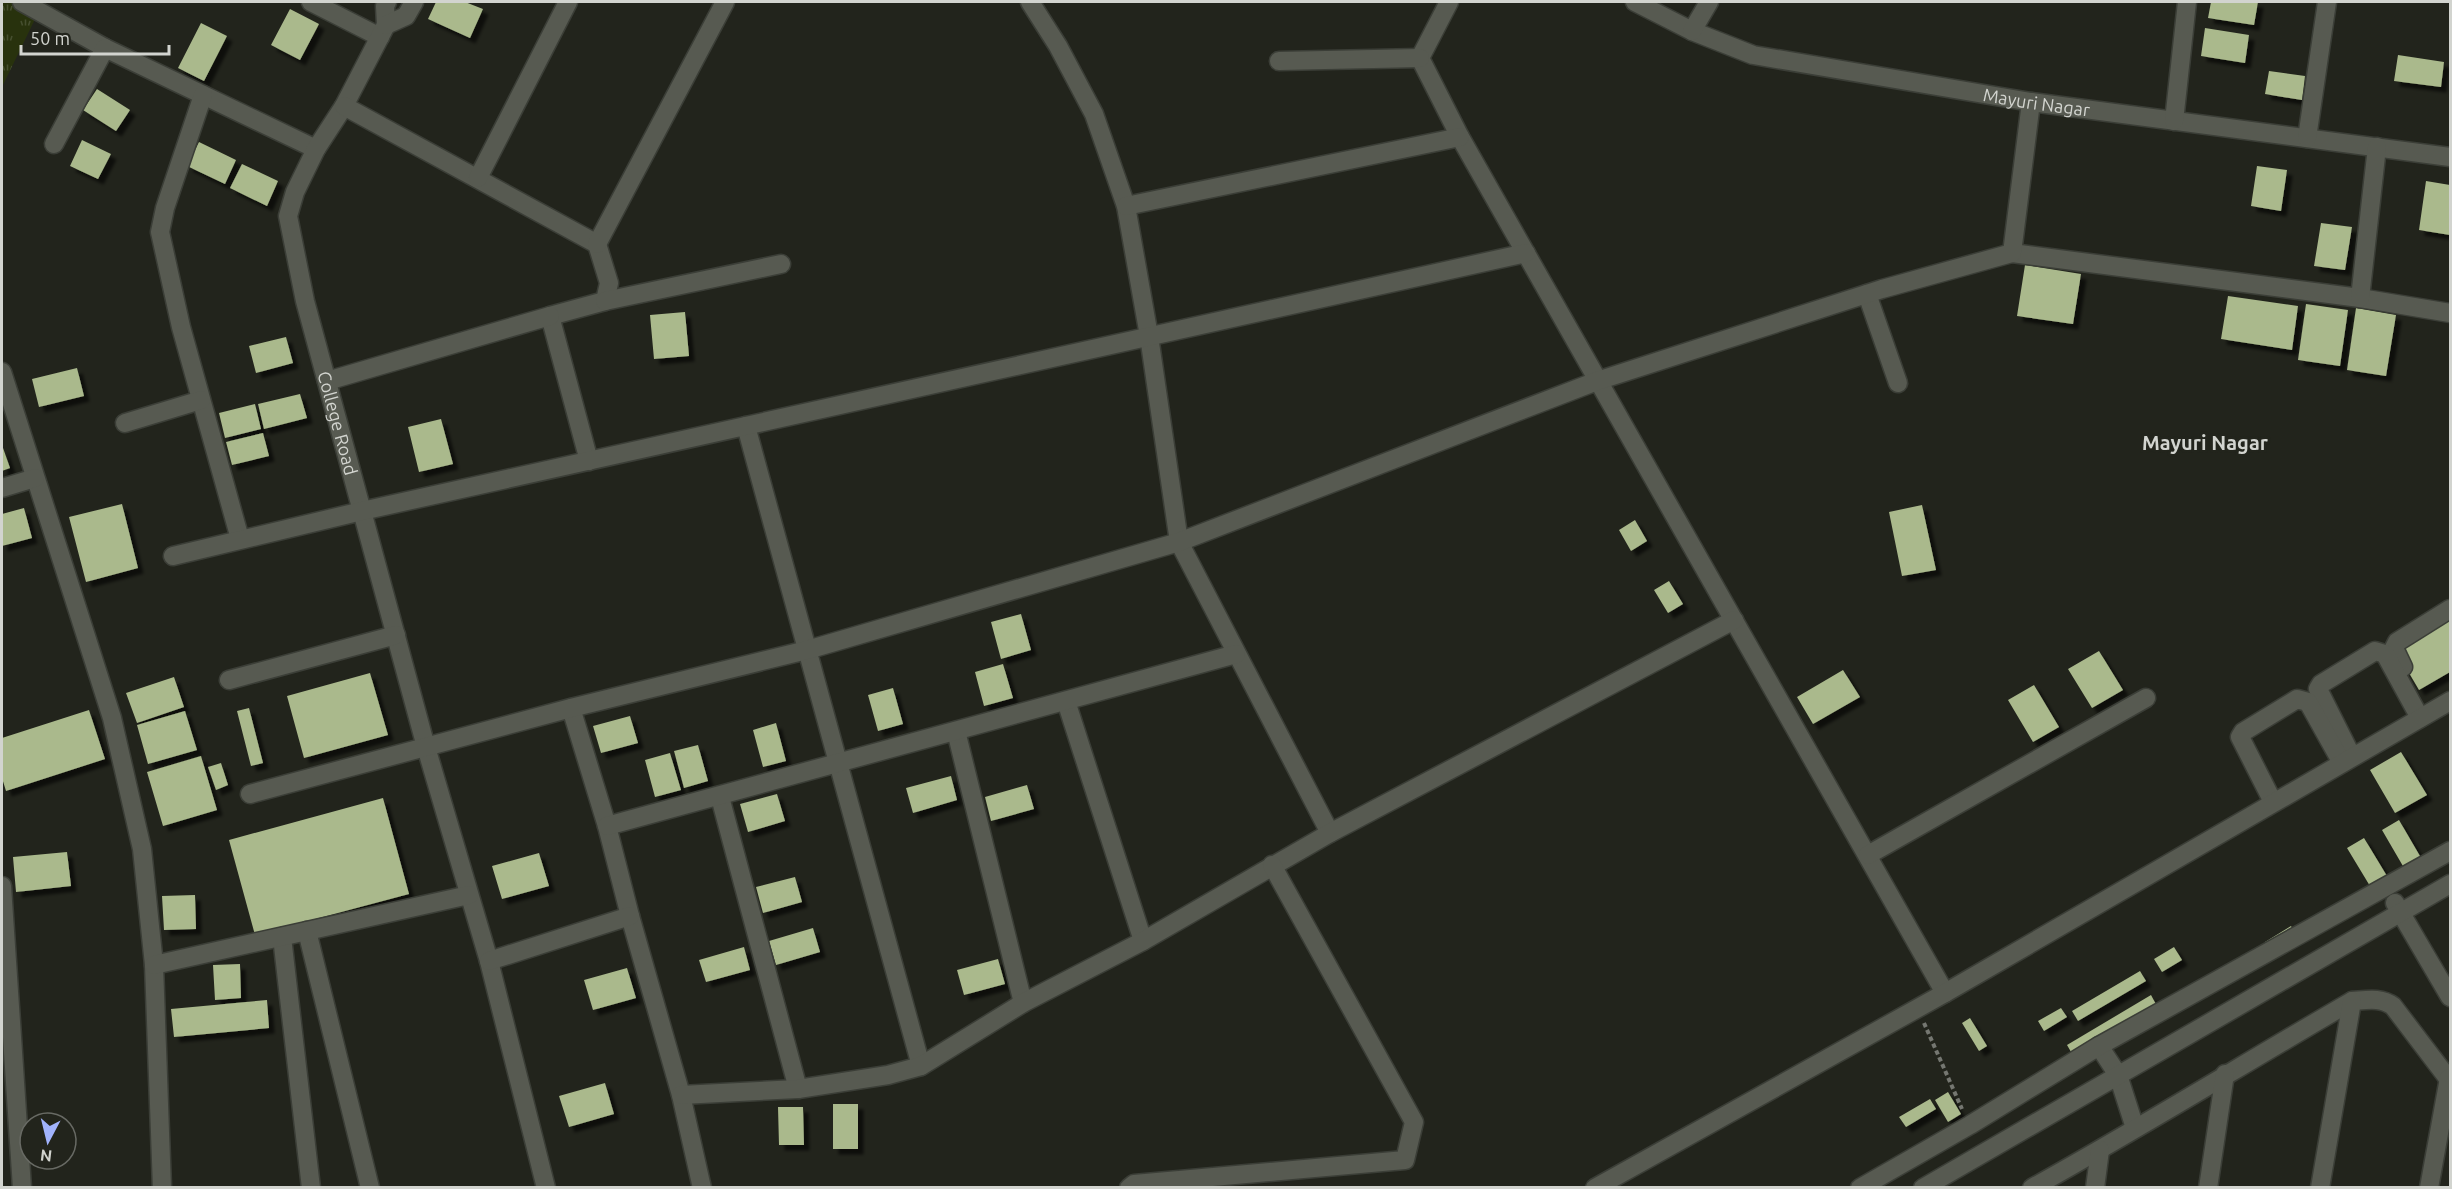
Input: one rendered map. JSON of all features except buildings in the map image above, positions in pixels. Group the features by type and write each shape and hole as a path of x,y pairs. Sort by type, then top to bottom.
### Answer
{"street":[{"path":"22,2 105,48 316,149"},
{"path":"312,2 383,31"},
{"path":"383,31 387,2"},
{"path":"383,31 406,16 414,2"},
{"path":"478,178 568,2"},
{"path":"597,244 725,2"},
{"path":"1030,2 1058,46 1094,114 1126,206 1149,336 1179,542 1330,833"},
{"path":"1420,58 1449,2"},
{"name":"Mayuri Nagar","path":"1635,2 1692,31 1753,56 2031,102 2378,147 2450,154"},
{"path":"1692,31 1709,2"},
{"path":"2174,121 2187,2"},
{"path":"2307,138 2327,2"},
{"name":"College Road","path":"383,31 344,106 316,149 295,192 288,216 305,302 426,747 489,961 546,1188"},
{"path":"54,144 105,48"},
{"path":"1279,60 1420,58"},
{"path":"1420,58 1460,137 1597,381 1945,993"},
{"path":"203,95 165,208 160,232 178,315 240,538"},
{"path":"2012,253 2031,102"},
{"path":"344,106 597,244 609,283 605,301"},
{"path":"1126,206 1460,137"},
{"path":"2360,298 2378,147"},
{"path":"173,556 240,538 1526,253"},
{"path":"250,794 571,708 807,650 1179,542 1597,381 1867,294 2012,253 2360,298 2451,313"},
{"path":"327,381 605,301 781,264"},
{"path":"1867,294 1898,383"},
{"path":"550,316 589,461"},
{"path":"2,372 112,718 142,849 154,965 162,1188"},
{"path":"125,423 201,400"},
{"path":"746,426 921,1066"},
{"path":"2,488 35,478"},
{"path":"2424,716 2394,648 2397,642 2451,609"},
{"path":"681,1095 798,1089 888,1075 921,1066 1023,1003 1143,941 1330,833 1734,620"},
{"path":"229,680 396,635"},
{"path":"2347,760 2318,689 2321,684 2375,651 2385,654 2424,716"},
{"path":"608,826 1236,654"},
{"path":"1868,855 2146,698"},
{"path":"2273,802 2240,737 2243,732 2297,699 2308,702 2347,760"},
{"path":"1594,1188 1623,1181 1917,1008 2451,700"},
{"path":"1066,701 1143,941"},
{"path":"571,708 608,826 630,916 681,1095 702,1188"},
{"path":"956,732 1023,1003"},
{"path":"720,797 798,1089"},
{"path":"1860,1188 1970,1125 2099,1046 2451,851"},
{"path":"1129,1188 1134,1184 1405,1160 1414,1122 1272,865"},
{"path":"1923,1188 2451,884"},
{"path":"2,886 22,1188"},
{"path":"2387,888 2451,997"},
{"path":"154,965 469,895"},
{"path":"489,961 630,916"},
{"path":"307,931 370,1188"},
{"path":"282,937 310,1188"},
{"path":"2032,1188 2352,1001 2375,999 2386,1001 2393,1006 2450,1080 2428,1188"},
{"path":"2320,1188 2352,1001"},
{"path":"2099,1046 2118,1075 2135,1128"},
{"path":"2208,1188 2225,1074"},
{"path":"2095,1188 2100,1150"}],"path":[{"path":"1917,1008 1970,1125"}],"green space":[{"path":"2,2 12,2 37,15 2,87"}],"district":[{"name":"Mayuri Nagar","path":"2205,442"}]}
